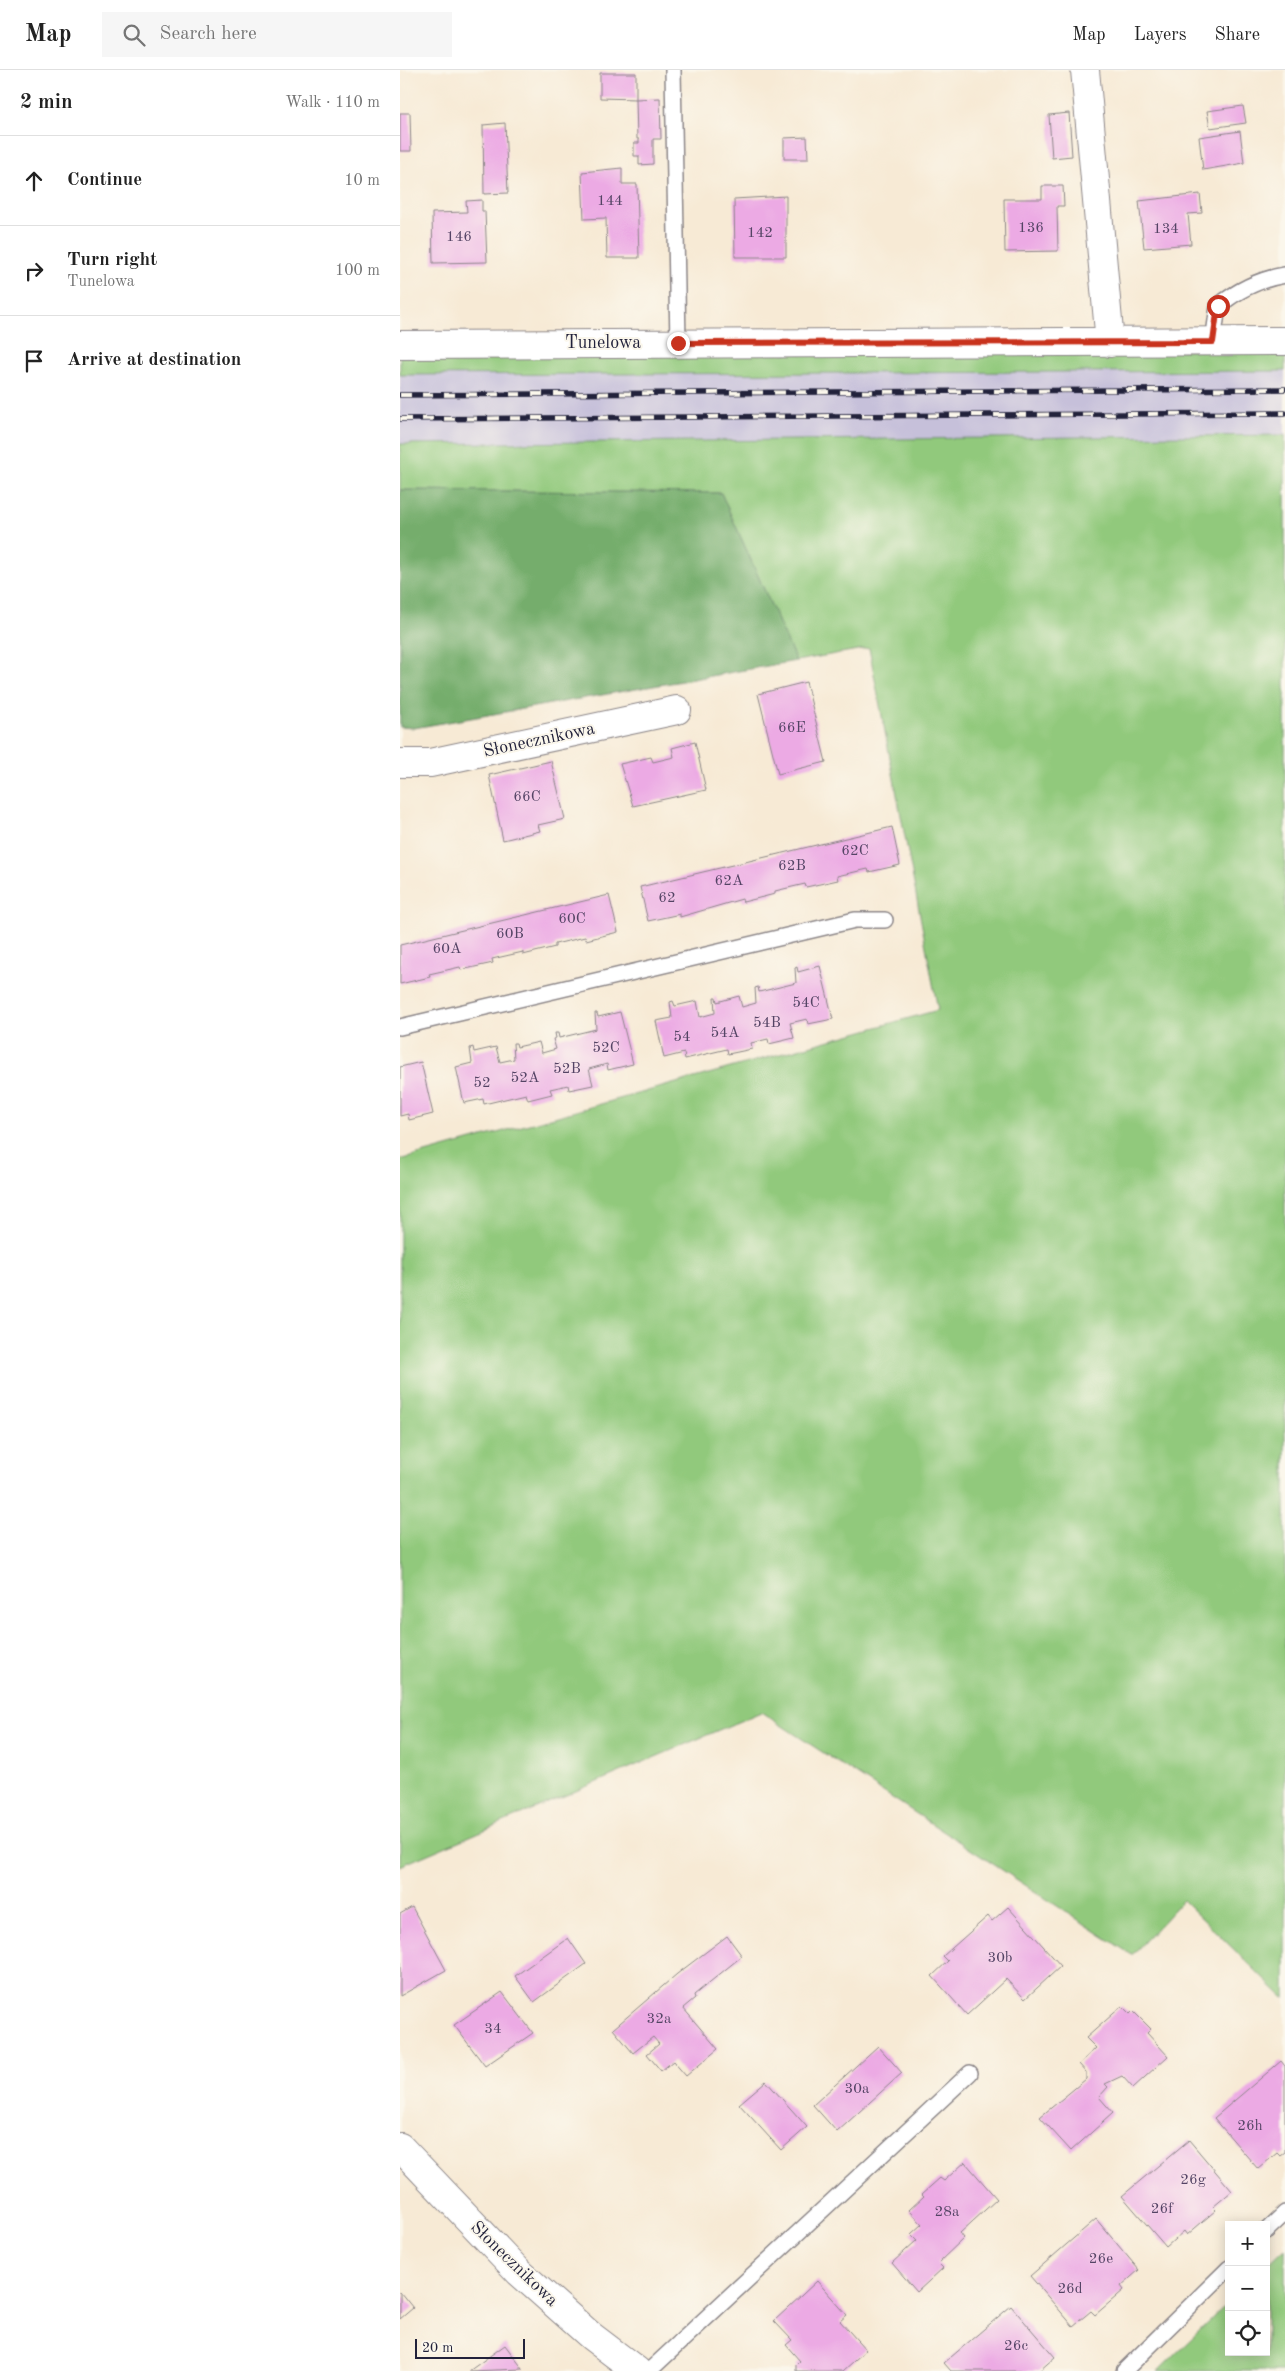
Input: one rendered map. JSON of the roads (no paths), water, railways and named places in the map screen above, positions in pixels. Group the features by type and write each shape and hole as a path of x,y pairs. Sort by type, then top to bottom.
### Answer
{"street":[{"path":"1085,70 1110,343"},
{"name":"Tunelowa","path":"400,345 1285,341"},
{"name":"Słonecznikowa","path":"400,763 430,763 676,710"},
{"name":"Słonecznikowa","path":"400,2147 518,2272 590,2336 637,2371"}],"lane":[{"path":"673,70 678,343"},
{"path":"1213,342 1218,306 1235,292 1268,278 1285,275"},
{"path":"400,1027 855,920 885,920"},
{"path":"649,2371 970,2073"},
{"path":"1270,2227 1285,2212"},
{"path":"1124,2371 1225,2272"}],"railway":[{"path":"400,395 1285,389"},
{"path":"400,419 1285,413"}]}
